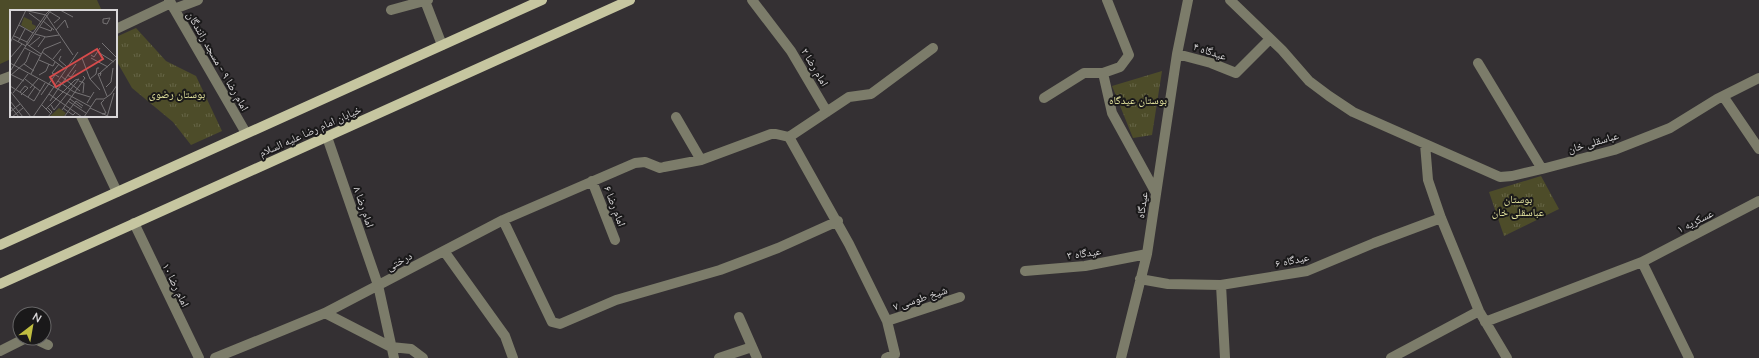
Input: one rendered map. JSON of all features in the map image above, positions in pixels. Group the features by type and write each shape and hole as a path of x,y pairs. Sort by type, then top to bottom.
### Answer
{"main road":[{"name":"خیابان امام رضا علیه السلام","path":"0,284 630,0"},
{"path":"0,244 442,45 536,1"}],"street":[{"path":"117,29 171,4 198,0"},
{"path":"391,10 426,0 442,45"},
{"name":"امام رضا ۲","path":"752,0 791,51 827,112"},
{"path":"1044,98 1084,74 1103,73 1120,67 1129,55 1107,0"},
{"name":"عیدگاه","path":"1121,358 1147,254 1177,54 1188,0"},
{"name":"عباسقلی خان","path":"1230,0 1270,39 1309,81 1353,112 1500,177 1512,176 1542,169 1614,150 1670,128 1723,96 1759,78"},
{"name":"امام رضا ۹ - مسجد رانندگان","path":"171,4 246,133"},
{"name":"عیدگاه ۴","path":"1177,54 1211,63 1236,73 1270,39"},
{"path":"886,358 896,354 887,321 838,221 789,137 849,97 871,94 933,48"},
{"path":"1478,63 1542,169"},
{"path":"1103,73 1112,113 1156,193"},
{"path":"0,80 10,76"},
{"path":"1723,96 1759,149"},
{"path":"81,117 117,192"},
{"path":"676,117 701,160"},
{"name":"درختی","path":"215,358 325,313 503,220 592,181 640,162 660,168 701,160 770,134 789,137"},
{"name":"امام رضا ۸","path":"327,137 378,285 394,358"},
{"path":"1425,144 1428,180 1441,218 1479,311 1508,358"},
{"name":"امام رضا ۶","path":"592,181 615,240"},
{"name":"عسکریه ۱","path":"1485,322 1642,262 1759,201"},
{"name":"عیدگاه ۶","path":"1140,279 1168,284 1221,285 1307,271 1374,243 1441,218"},
{"path":"503,220 552,322 560,324 616,300 682,282 727,267 778,248 838,221"},
{"name":"امام رضا ۱۰","path":"134,223 198,358"},
{"path":"444,251 505,336 513,358"},
{"name":"عیدگاه ۳","path":"1024,271 1085,266 1147,254"},
{"path":"1642,262 1689,358"},
{"path":"1221,285 1224,358"},
{"name":"شیخ طوسی ۷","path":"887,321 960,298"},
{"path":"1391,358 1479,311"},
{"path":"325,313 391,347 411,349 423,358"},
{"path":"739,317 757,358"},
{"path":"0,350 12,344"},
{"path":"719,358 752,347"}],"green space":[{"path":"0,0 97,0 102,10 10,10 10,59 0,64"},
{"name":"بوستان رضوی","path":"136,28 166,61 196,76 222,131 191,145 173,122 132,88 117,62 117,37"},
{"name":"بوستان عیدگاه","path":"1162,71 1152,135 1133,138 1112,86"},
{"name":"بوستان عباسقلی خان","path":"1541,176 1559,209 1504,236 1489,192"}]}
